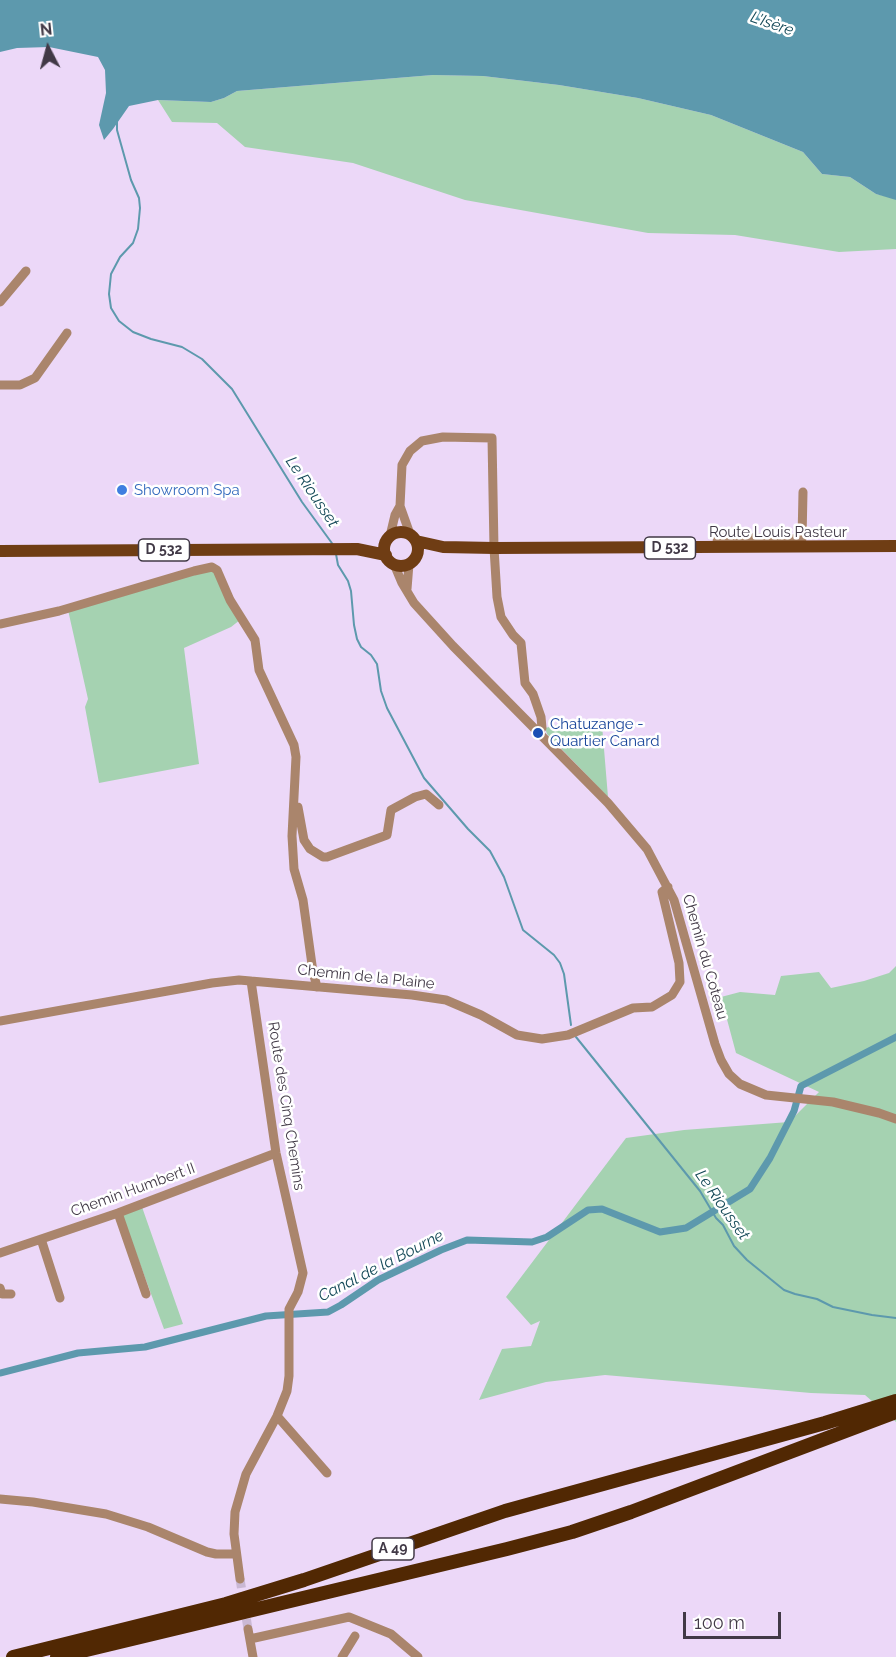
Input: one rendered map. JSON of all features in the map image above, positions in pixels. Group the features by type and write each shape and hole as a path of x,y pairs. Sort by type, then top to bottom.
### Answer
{"highway":[{"name":"A 49","path":"13,1657 226,1605 505,1511 825,1423 896,1401"},
{"name":"A 49","path":"57,1657 572,1532 896,1412"}],"main road":[{"path":"400,532 413,537 418,548 413,559 401,566 390,559 385,547 389,538 400,532"},
{"name":"Route Louis Pasteur","path":"413,537 443,547 494,548 896,546"},
{"name":"D 532","path":"0,551 334,550 357,549 389,538"},
{"name":"Route Louis Pasteur","path":"413,559 443,547"},
{"name":"D 532","path":"357,549 390,559"}],"street":[{"path":"0,302 26,271"},
{"path":"0,385 20,385 35,378 66,333"},
{"path":"389,538 400,506 402,465 416,445 422,441 443,437 492,438 495,581 501,617 520,643 525,683 532,693 541,717 542,728 538,732"},
{"path":"717,547 718,537 802,538 803,492"},
{"path":"400,506 413,537"},
{"name":"Chemin du Coteau","path":"390,559 414,603 632,830 647,849 668,887 678,913 721,1060 729,1074 740,1084 766,1095 857,1107 896,1119"},
{"path":"407,590 413,559"},
{"path":"0,624 59,611 212,567 217,570 230,600 250,629 255,640 259,670 294,745 298,810 304,840 310,849 323,856 387,835 391,810 415,797 426,794 439,805"},
{"path":"296,783 292,836 294,869 303,900 317,987"},
{"name":"Chemin de la Plaine","path":"0,1021 232,980 446,1000 481,1015 517,1035 542,1039 568,1035 633,1008 652,1007 672,995 680,982 679,963 662,892 668,887"},
{"name":"Route des Cinq Chemins","path":"240,1579 236,1554 235,1512 246,1474 277,1416 287,1391 289,1309 298,1292 303,1273 276,1153 251,981"},
{"name":"Chemin Humbert II","path":"0,1253 118,1213 276,1153"},
{"path":"118,1213 146,1294"},
{"path":"41,1239 60,1298"},
{"path":"0,1288 2,1294 11,1294"},
{"path":"277,1416 327,1473"},
{"path":"0,1499 106,1514 148,1527 207,1552 236,1554"},
{"path":"253,1657 249,1634 349,1617 391,1634 418,1657"},
{"path":"342,1657 355,1636"}],"green space":[{"path":"433,75 483,76 559,85 638,98 711,115 803,152 822,174 850,177 876,194 894,198 896,200 896,249 839,252 735,235 648,233 465,200 353,163 245,147 217,123 172,122 158,100 211,102 237,91"},
{"path":"204,571 214,571 240,620 231,627 184,648 199,764 99,783 85,707 88,699 68,610"},
{"path":"579,720 602,725 608,797 547,734 545,728"},
{"path":"896,966 896,1422 865,1395 811,1393 605,1375 546,1382 479,1400 502,1349 531,1346 540,1321 531,1325 506,1297 626,1138 684,1130 789,1122 819,1092 736,1053 721,997 740,992 775,995 781,976 819,972 831,988 889,973"},
{"path":"142,1207 183,1324 164,1329 122,1215"}],"water":[{"name":"L'Isère","path":"0,0 896,0 896,200 876,194 850,177 822,174 803,152 711,115 638,98 483,76 433,75 237,91 211,102 158,100 129,106 104,140 99,125 106,93 105,70 98,57 49,47 17,48 0,52"}],"waterway":[{"name":"Le Riousset","path":"117,121 117,130 131,180 139,198 140,208 138,229 133,243 120,257 111,274 109,294 111,308 119,321 133,332 182,347 202,359 232,389 302,502 334,546"},
{"name":"Le Riousset","path":"336,554 338,565 351,591 357,639 361,647 377,664 381,691 387,708 424,778 490,851 504,877 523,930 554,955 560,963 564,974 571,1025"},
{"name":"Le Riousset","path":"576,1037 700,1191 734,1246 747,1260 784,1290 817,1299 833,1307 896,1318"},
{"name":"Canal de la Bourne","path":"0,1373 78,1353 145,1347 266,1316 328,1312 378,1280 441,1250 467,1240 532,1242 547,1237 588,1210 602,1209 660,1232 686,1228 750,1189 770,1158 794,1111 801,1086 896,1037"}],"tunnel":[{"path":"240,1579 248,1629"}],"place":[{"name":"Showroom Spa","path":"122,490"},
{"name":"Chatuzange - Quartier Canard","path":"538,733"}]}
